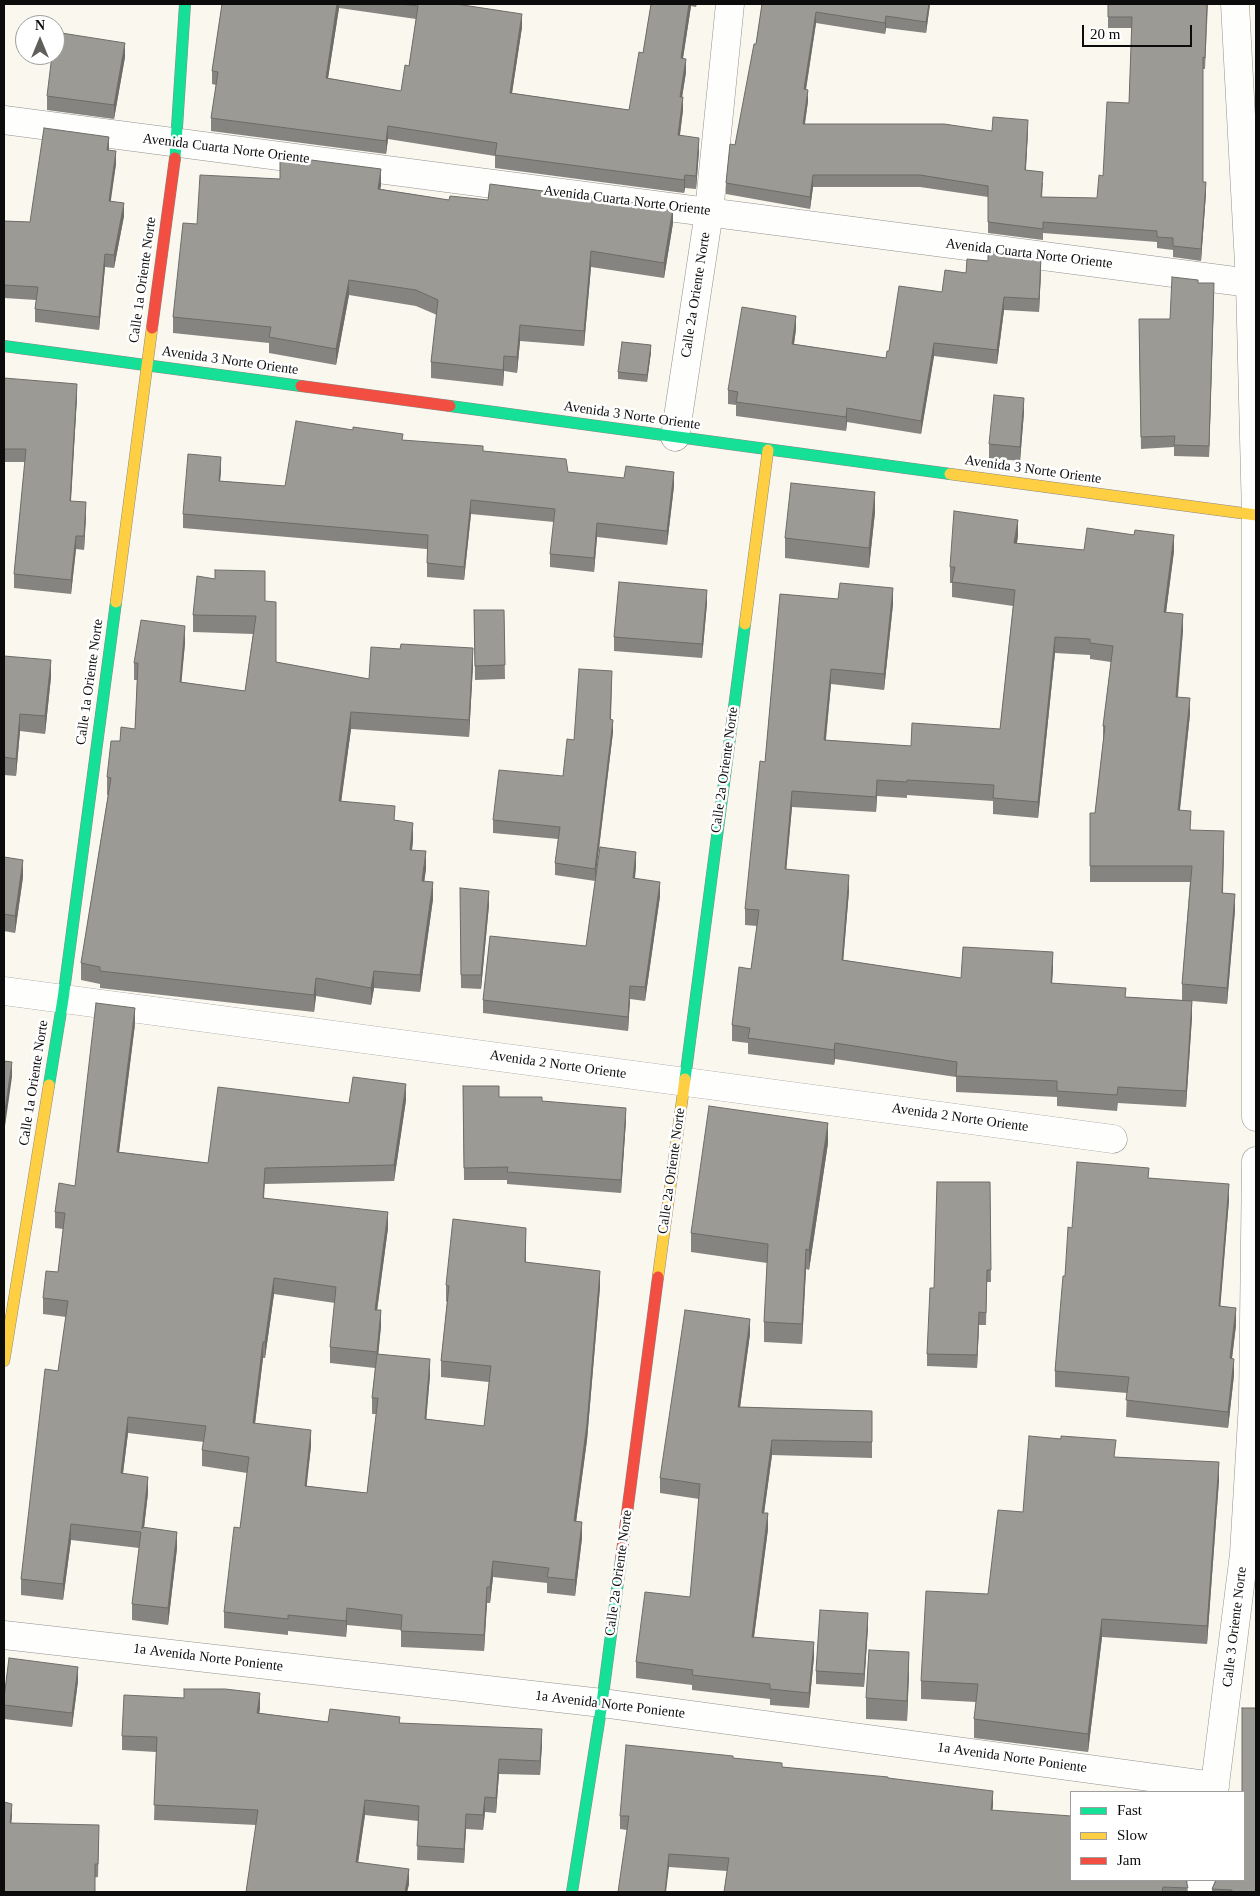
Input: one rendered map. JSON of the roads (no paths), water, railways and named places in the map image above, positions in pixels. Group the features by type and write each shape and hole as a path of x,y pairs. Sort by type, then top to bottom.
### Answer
{"street":[{"name":"Calle 1a Oriente Norte","path":"4,1361 63,999 176,142 185,4"},
{"name":"Calle 2a Oriente Norte","path":"675,437 709,212 730,4"},
{"path":"1235,4 1250,283 1256,515 1256,1117"},
{"name":"Avenida Cuarta Norte Oriente","path":"4,120 1250,283"},
{"name":"Avenida 3 Norte Oriente","path":"4,346 1256,515"},
{"name":"Calle 2a Oriente Norte","path":"572,1892 602,1703 768,450"},
{"name":"Avenida 2 Norte Oriente","path":"4,991 1113,1139"},
{"name":"Calle 3 Oriente Norte","path":"1215,1789 1244,1554 1253,1402 1256,1161"},
{"name":"1a Avenida Norte Poniente","path":"4,1635 602,1703 1215,1789"}]}
